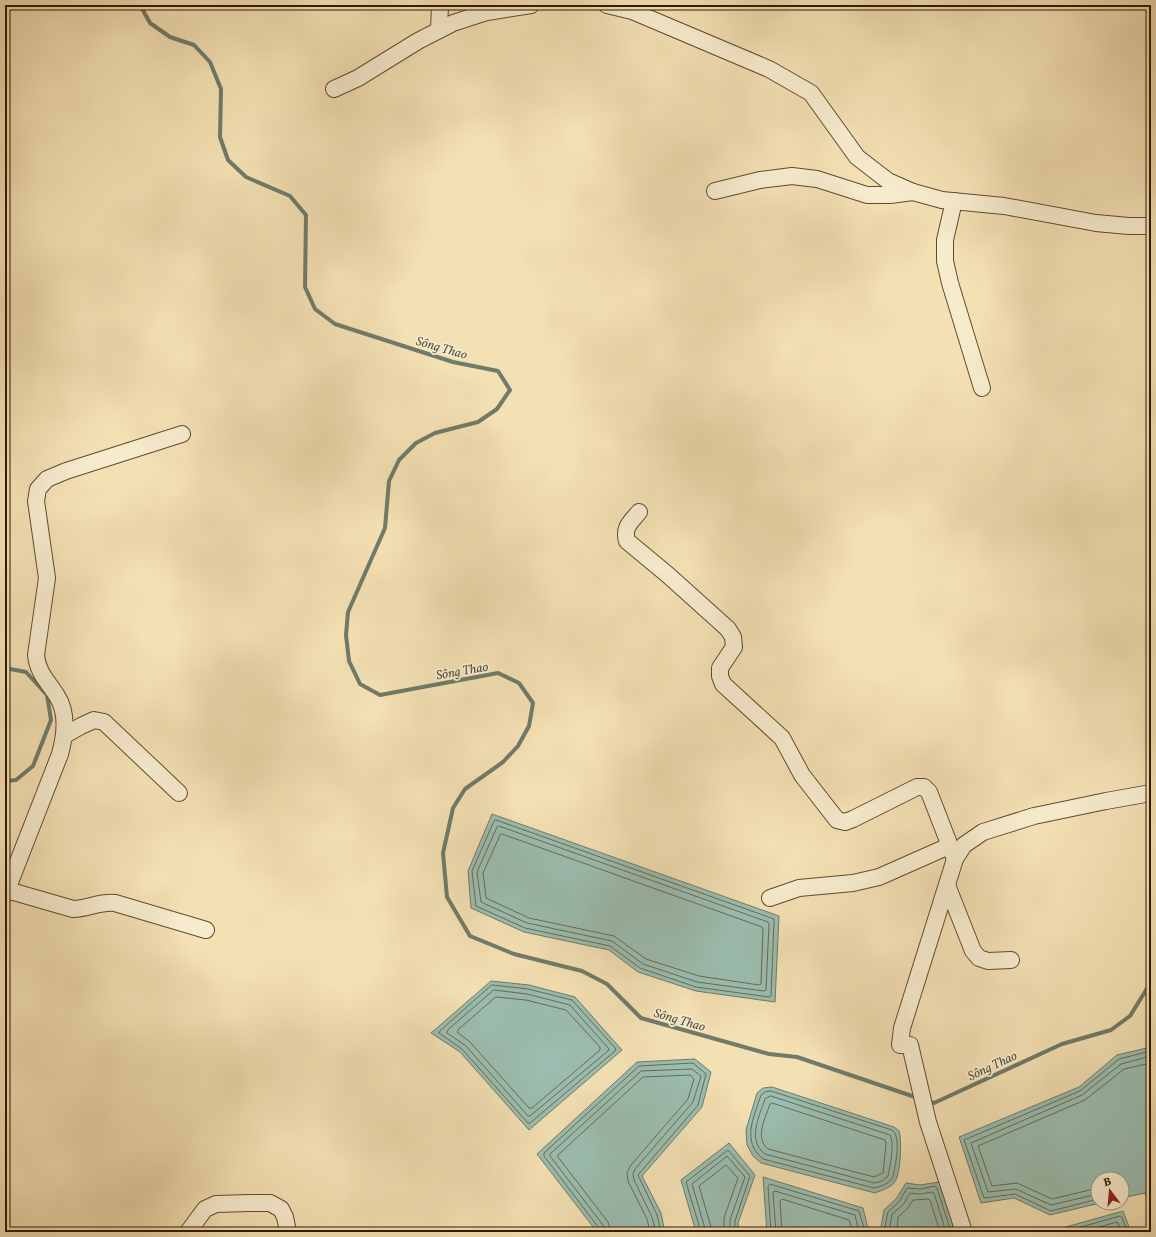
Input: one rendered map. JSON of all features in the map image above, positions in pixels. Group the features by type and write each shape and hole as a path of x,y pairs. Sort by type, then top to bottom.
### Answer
{"street":[{"path":"439,30 440,5"},
{"path":"334,89 358,78 418,41 453,23 487,12 531,5"},
{"path":"607,5 632,11 769,69 811,93 857,157 888,181 913,192 942,200 1004,206 1096,223 1151,226"},
{"path":"715,191 760,180 792,176 817,179 867,195 890,195 913,192"},
{"path":"954,201 945,240 945,261 950,283 982,388"},
{"path":"182,434 66,470 47,479 38,489 36,501 47,578 36,655 37,666 42,676 58,697 63,715 65,735 60,754 6,892 73,909 81,909 106,902 115,903 206,930"},
{"path":"639,512 627,527 625,534 627,541 668,575 728,629 733,637 734,647 720,668 720,676 723,684 782,738 802,775 837,820 845,822 853,819 917,787 924,787 929,792 952,853 947,886 902,1028 900,1045 910,1044 926,1111 964,1232"},
{"path":"65,735 94,720 104,722 179,793"},
{"path":"770,898 799,888 853,883 879,877 952,853 983,832 1034,816 1151,793"},
{"path":"947,886 973,951 979,958 988,961 1011,960"},
{"path":"188,1232 206,1209 216,1204 249,1203 270,1203 280,1209 285,1217 288,1232"}],"water":[{"path":"492,814 779,916 775,1002 696,991 638,972 609,950 524,932 471,908 468,871"},
{"path":"491,981 529,985 575,997 622,1050 529,1130 460,1052 431,1033"},
{"path":"1151,1047 1151,1211 1145,1193 1130,1196 1130,1171 1090,1171 1090,1205 1050,1215 1014,1198 981,1203 959,1137 1079,1087 1117,1055"},
{"path":"695,1059 711,1072 702,1107 642,1176 661,1213 665,1232 597,1232 537,1154 637,1062"},
{"path":"772,1087 894,1127 899,1131 901,1150 898,1173 894,1183 888,1188 875,1193 761,1163 753,1156 747,1145 746,1130 757,1093 763,1088"},
{"path":"729,1143 755,1175 738,1223 739,1232 696,1232 681,1180"},
{"path":"763,1177 863,1208 869,1232 767,1232"},
{"path":"939,1182 955,1228 955,1232 882,1232 881,1227 884,1210 896,1199 906,1183 920,1185"},
{"path":"1123,1211 1131,1232 1048,1232"}],"waterway":[{"name":"Sông Thao","path":"140,5 150,23 170,37 194,45 210,62 221,89 220,137 228,160 246,177 290,196 306,215 305,287 315,309 335,324 453,362 498,371 510,390 497,409 478,422 435,433 416,443 399,460 389,481 385,528 348,612 346,635 349,661 360,684 380,695 498,673 519,683 533,703 529,726 518,746 503,762 465,789 453,808 443,853 447,897 470,936 514,954 582,971 607,984 641,1018 769,1054 797,1057 918,1098"},
{"path":"5,668 26,672 47,695 51,720 33,766 16,780 5,781"},
{"name":"Sông Thao","path":"928,1101 934,1103 1062,1044 1111,1030 1130,1016 1151,982"}]}
